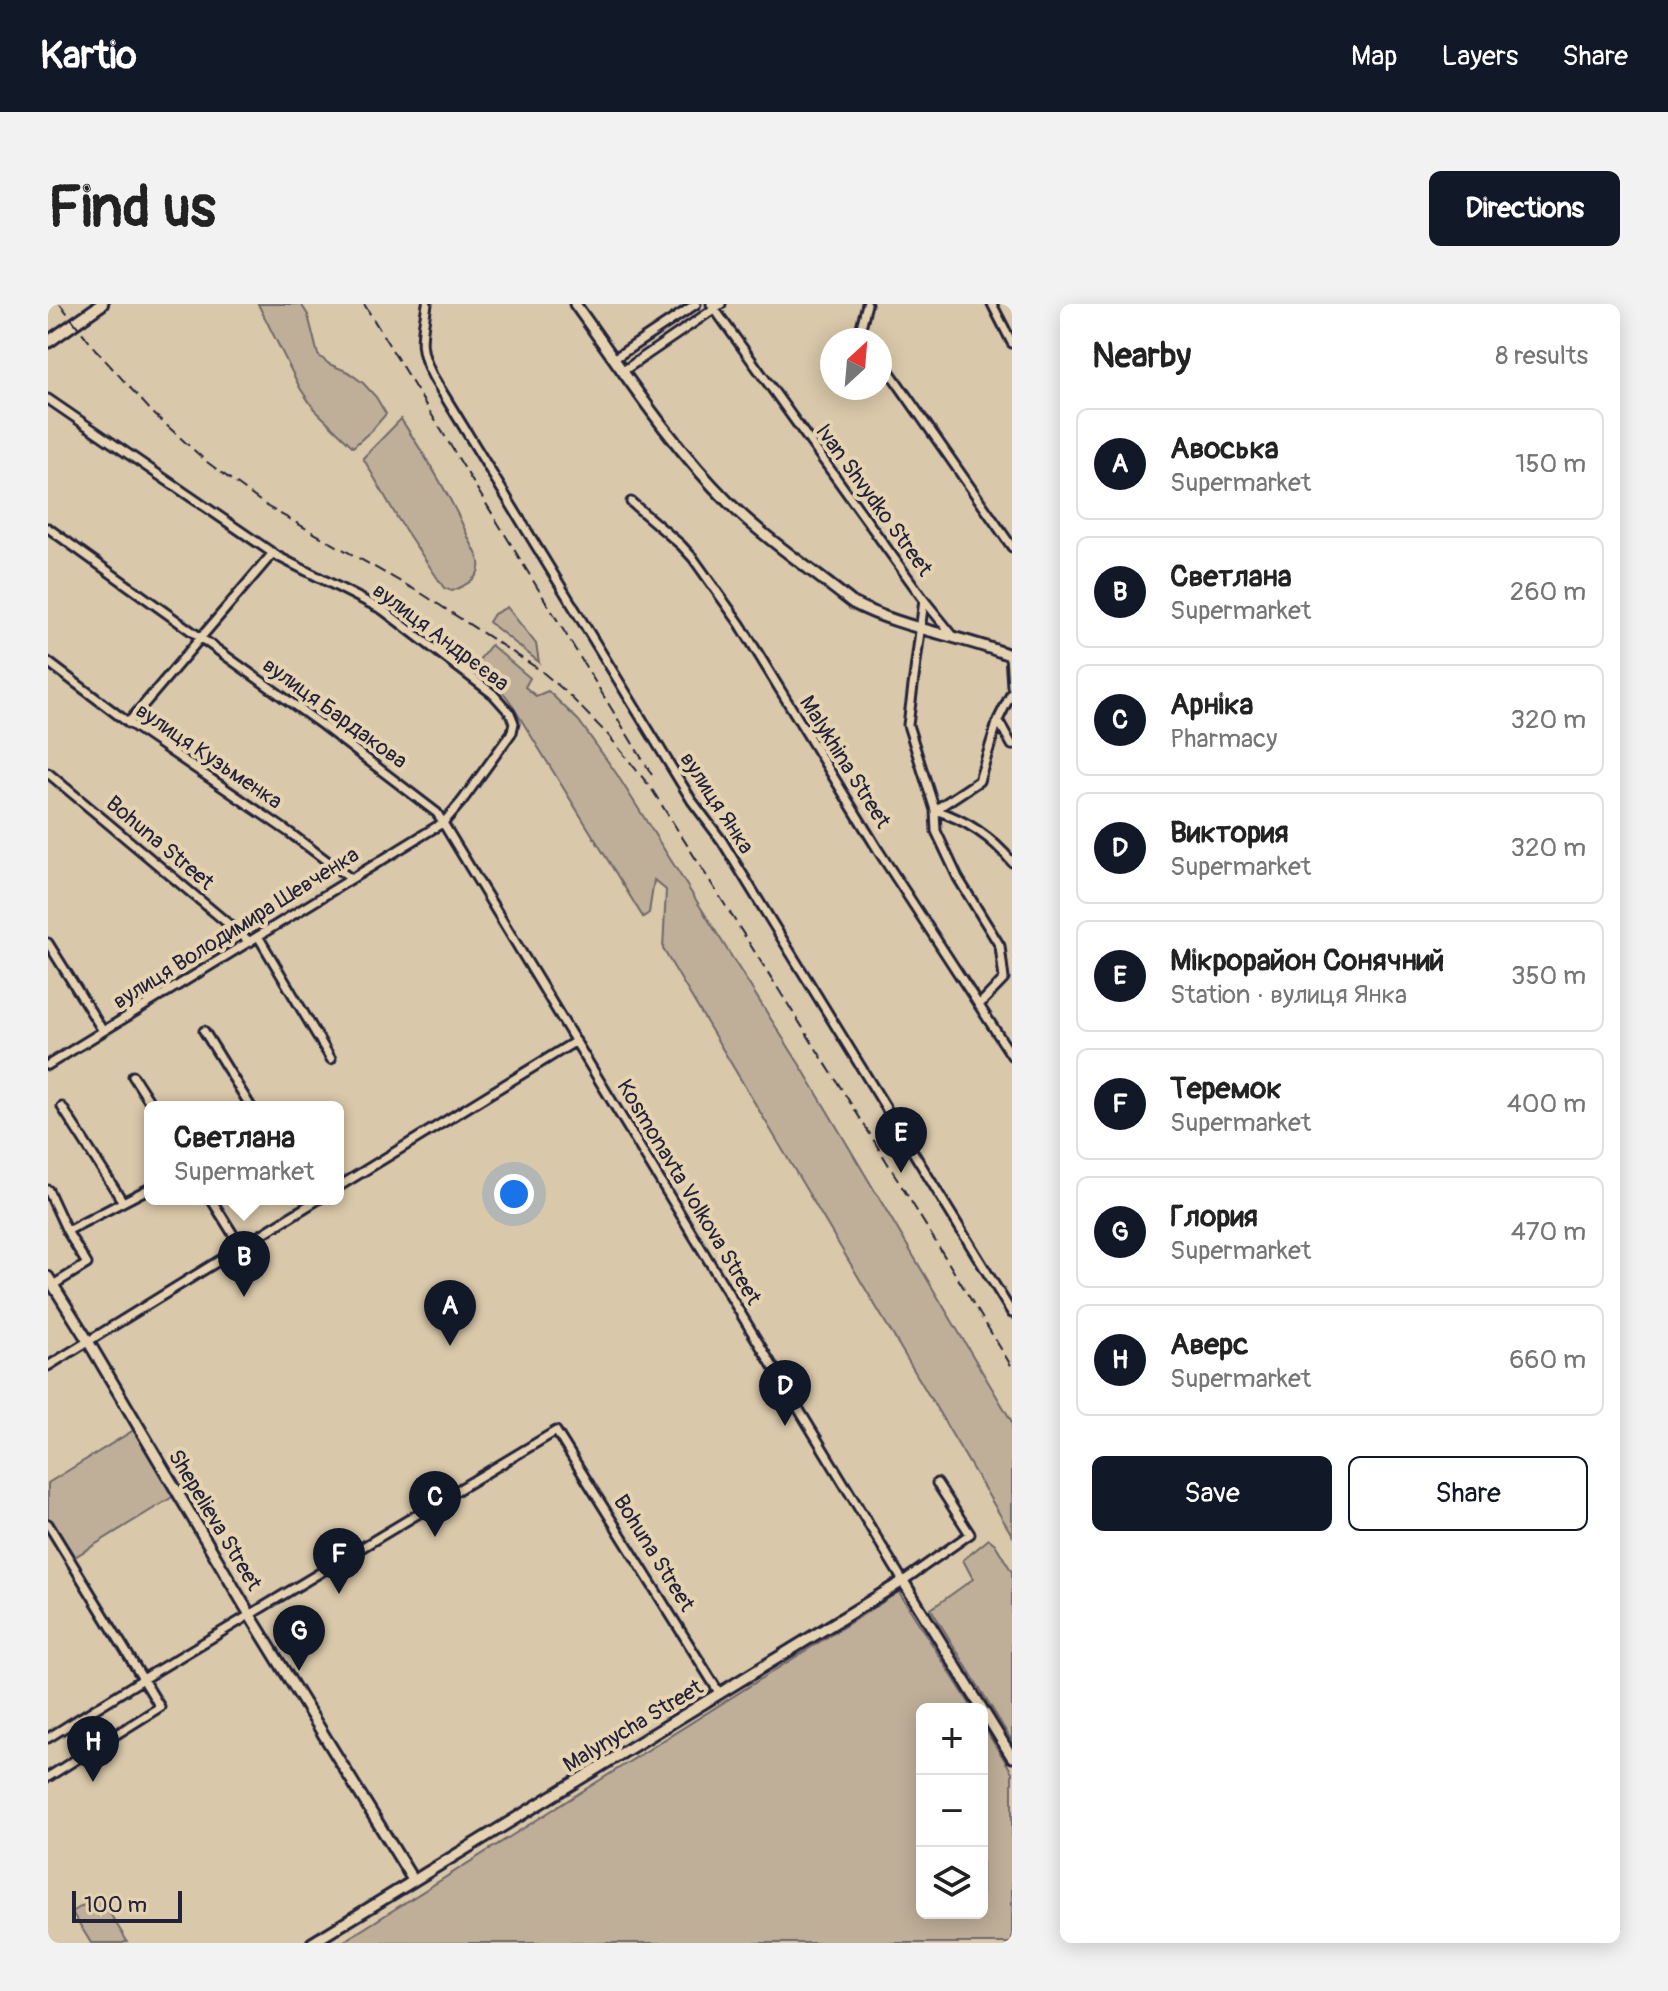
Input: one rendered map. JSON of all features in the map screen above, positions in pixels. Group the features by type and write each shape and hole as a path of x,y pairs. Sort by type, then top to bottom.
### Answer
{"main road":[{"path":"48,342 102,304"}],"street":[{"name":"вулиця Янка","path":"427,304 421,343 424,359 433,377 692,801 722,841 1012,1313"},
{"path":"575,304 682,451 729,503 755,526 853,603 887,618 1011,656 1012,686"},
{"path":"615,358 696,304"},
{"path":"861,328 867,304"},
{"path":"992,304 1012,343"},
{"path":"623,371 715,305"},
{"name":"Ivan Shvydko Street","path":"715,305 924,600 954,637"},
{"path":"892,375 1012,547"},
{"name":"вулиця Андрєєва","path":"48,399 273,553 383,610 493,694 510,713 514,723 512,732 444,822"},
{"name":"Malykhina Street","path":"631,502 681,545 703,570 753,642 878,850 1012,1056"},
{"name":"вулиця Бардакова","path":"48,528 430,806 444,822"},
{"path":"128,723 273,553"},
{"path":"924,600 908,725 935,810 936,831 958,878 1000,946 1004,979 979,1005"},
{"name":"вулиця Кузьменка","path":"48,662 128,723 290,833 351,879"},
{"path":"935,810 979,781 998,720 1012,692"},
{"path":"998,720 1012,745"},
{"name":"Bohuna Street","path":"48,773 250,942"},
{"path":"935,810 983,833 1012,862"},
{"name":"вулиця Володимира Шевченка","path":"48,1065 444,822"},
{"name":"Kosmonavta Volkova Street","path":"444,822 903,1581"},
{"path":"258,936 331,1059"},
{"path":"48,943 103,1031"},
{"path":"204,1031 247,1101"},
{"path":"344,1183 576,1041"},
{"path":"133,1076 149,1101"},
{"path":"62,1107 123,1202"},
{"path":"48,1190 87,1264 50,1281"},
{"path":"67,1231 144,1191"},
{"path":"215,1205 241,1247"},
{"path":"48,1366 304,1205"},
{"name":"Shepelieva Street","path":"50,1281 413,1880"},
{"name":"Bohuna Street","path":"250,1615 556,1431 720,1694"},
{"name":"Malynycha Street","path":"312,1943 903,1581 970,1534 937,1483"},
{"path":"48,1524 160,1707 48,1777"},
{"path":"903,1581 1012,1757"},
{"path":"48,1738 250,1615"}],"shaded area":[{"path":"258,304 301,304 308,315 318,355 329,364 348,372 376,397 386,414 353,447 314,409 300,388"},
{"path":"401,419 446,492 478,557 476,576 452,591 444,588 398,519 363,458"},
{"path":"507,607 536,644 539,662 489,622 494,614"},
{"path":"491,645 530,678 525,687 536,696 548,691 579,721 616,773 803,1070 1012,1422 1012,1535 663,949 666,890 654,880 649,913 643,917 509,700 498,686 472,669"},
{"path":"134,1430 174,1496 73,1558 48,1517 48,1483"},
{"path":"989,1539 1012,1572 1012,1741 931,1609 973,1579 963,1560"},
{"path":"899,1592 969,1703 916,1703 916,1919 988,1919 988,1734 1012,1772 1012,1943 341,1943"},
{"path":"99,1896 127,1941 91,1943 72,1912"}],"railway":[{"path":"60,304 95,349 153,413 207,462 268,507 424,595 540,670 609,736 651,788 865,1126 1012,1367"},
{"path":"364,304 652,775"}],"place":[{"name":"Мікрорайон Сонячний","path":"901,1173"},
{"name":"Светлана","path":"244,1297"},
{"name":"Авоська","path":"450,1346"},
{"name":"Виктория","path":"785,1426"},
{"name":"Арніка","path":"435,1537"},
{"name":"Теремок","path":"339,1594"},
{"name":"Глория","path":"299,1671"},
{"name":"Аверс","path":"93,1782"}]}
